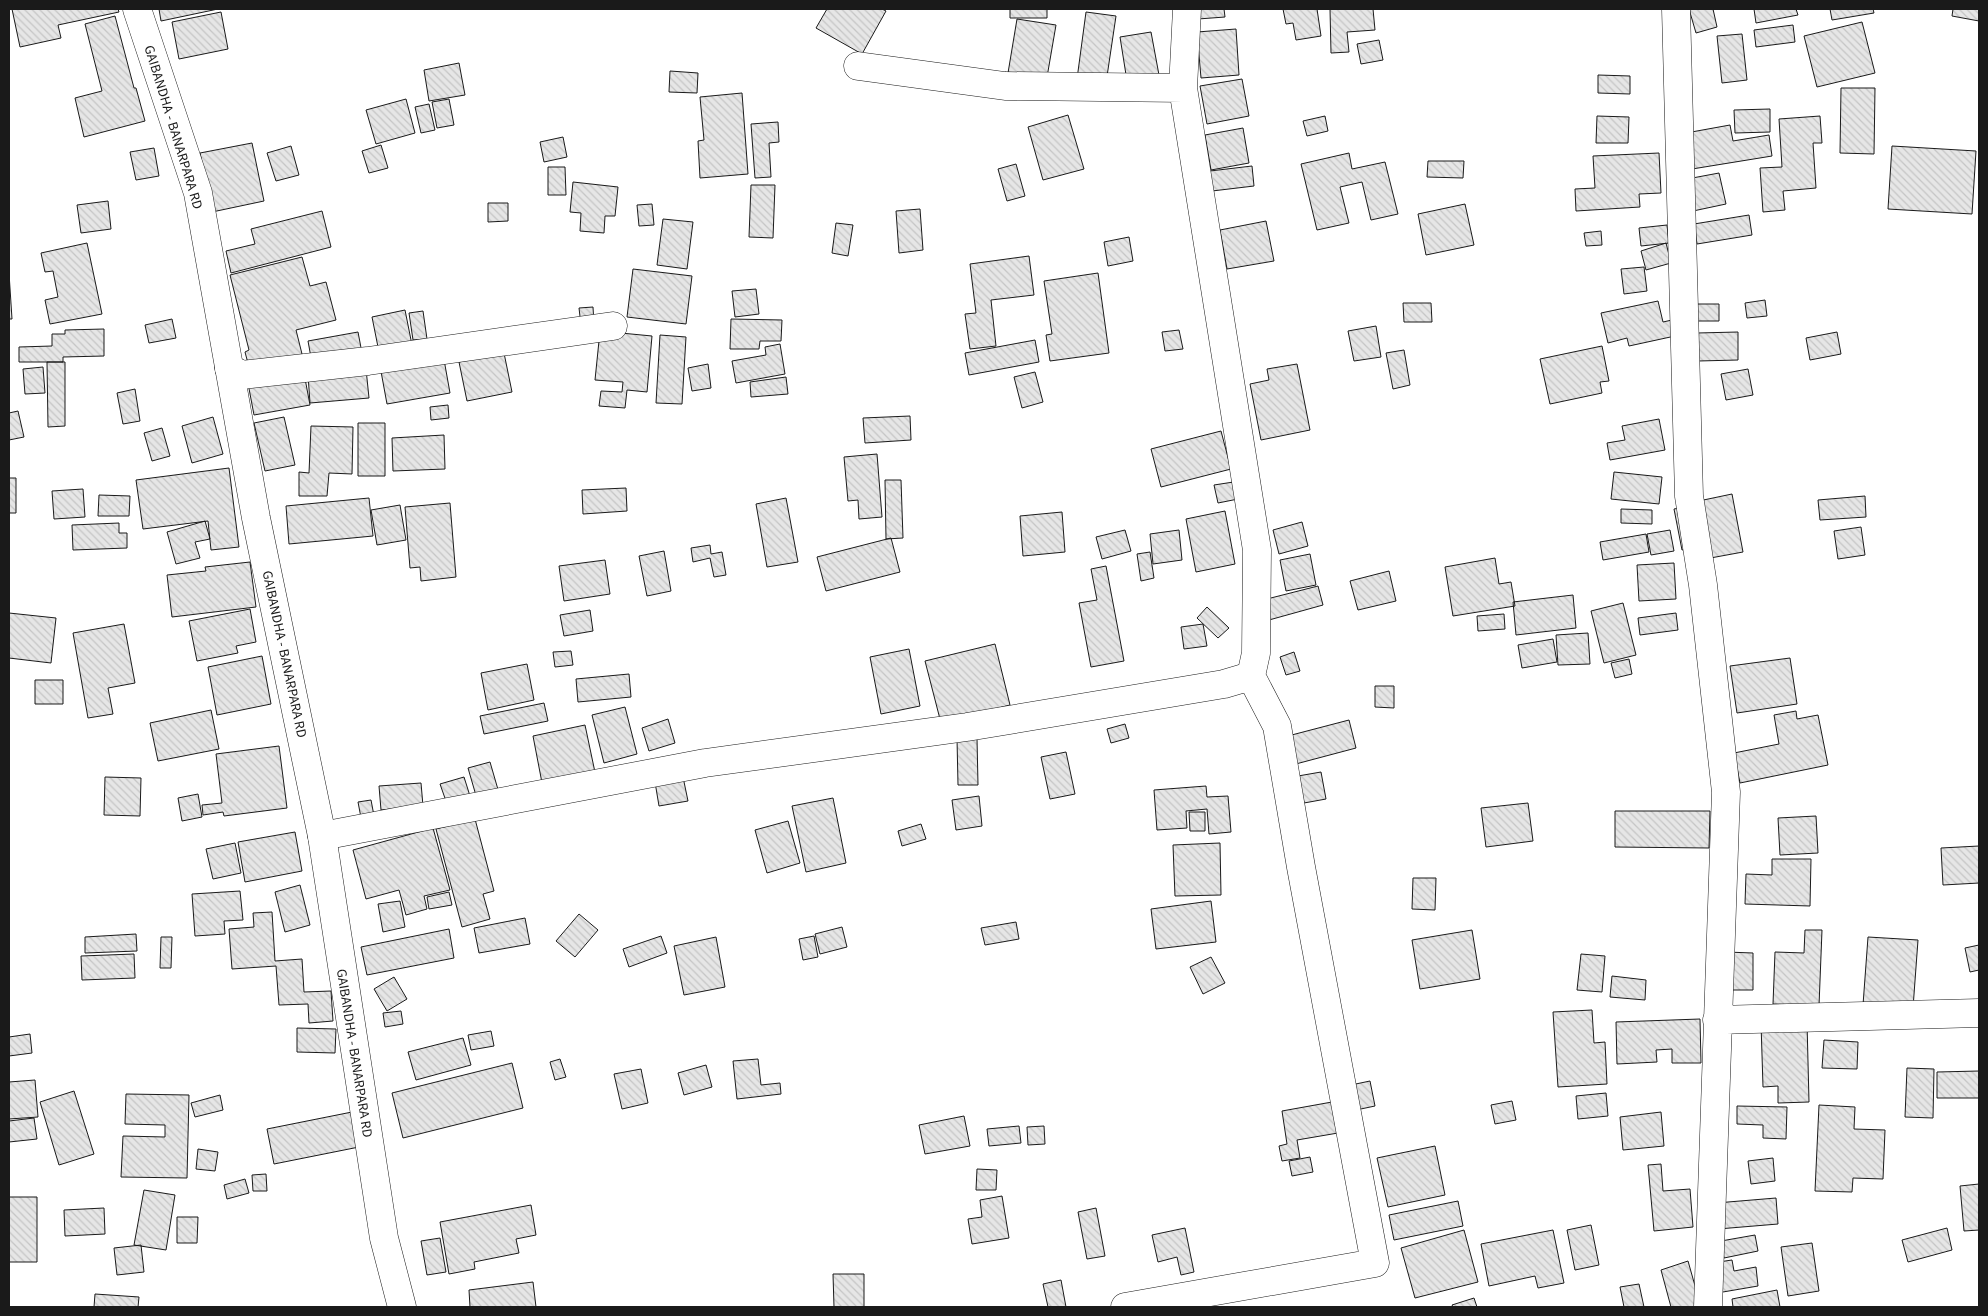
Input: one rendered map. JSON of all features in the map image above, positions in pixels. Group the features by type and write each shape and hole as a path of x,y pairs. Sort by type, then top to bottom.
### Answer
{"street":[{"name":"GAIBANDHA - BANARPARA RD","path":"137,9 198,193 256,518 322,836 384,1238 402,1307"},
{"path":"1124,1307 1375,1263 1301,867 1278,726 1251,676 1256,653 1257,550 1184,88 1187,9"},
{"path":"1676,9 1689,496 1703,585 1726,792 1708,1307"},
{"path":"858,66 1005,86 1184,88"},
{"path":"229,368 242,375 290,370 368,361 613,326"},
{"path":"322,836 705,763 977,725 1224,684 1251,676"},
{"path":"1717,1020 1979,1013"}],"building":[{"path":"12,9 118,9 119,12 58,25 61,38 20,47"},
{"path":"159,9 218,9 161,21"},
{"path":"827,9 882,9 886,11 862,54 816,28"},
{"path":"1010,9 1047,9 1047,18 1010,18"},
{"path":"1197,9 1224,9 1225,17 1198,19"},
{"path":"1283,9 1317,9 1321,36 1296,40 1293,23 1286,24"},
{"path":"1330,9 1373,9 1375,30 1347,32 1349,52 1331,53"},
{"path":"1689,9 1713,9 1717,27 1696,33"},
{"path":"1754,9 1796,9 1798,15 1756,23"},
{"path":"1830,9 1873,9 1874,13 1832,20"},
{"path":"1953,9 1979,9 1979,21 1952,16"},
{"path":"221,12 228,49 179,59 172,22"},
{"path":"1086,12 1116,16 1106,83 1077,79"},
{"path":"115,16 134,88 136,88 145,121 84,137 75,98 102,91 85,24"},
{"path":"1017,19 1056,25 1046,83 1008,73"},
{"path":"1862,22 1875,73 1817,87 1804,36"},
{"path":"1793,25 1795,42 1756,47 1754,30"},
{"path":"1236,29 1239,75 1201,78 1197,32"},
{"path":"1151,32 1159,75 1127,81 1120,37"},
{"path":"1742,34 1747,80 1722,83 1717,36"},
{"path":"1379,40 1383,60 1361,64 1357,44"},
{"path":"459,63 465,95 429,101 424,70"},
{"path":"670,71 698,73 697,93 669,92"},
{"path":"1598,75 1630,76 1630,94 1598,93"},
{"path":"1242,79 1249,116 1207,124 1200,86"},
{"path":"1841,88 1875,88 1874,154 1840,153"},
{"path":"742,93 748,174 700,178 698,141 704,140 700,97"},
{"path":"406,99 415,133 376,144 366,110"},
{"path":"449,99 454,125 437,128 432,102"},
{"path":"429,104 435,130 421,133 415,107"},
{"path":"1770,109 1770,132 1735,133 1734,110"},
{"path":"1068,115 1084,169 1043,180 1028,127"},
{"path":"1325,116 1328,131 1307,136 1303,121"},
{"path":"1597,116 1629,117 1628,143 1596,143"},
{"path":"1820,116 1822,143 1813,143 1816,188 1783,191 1785,210 1763,212 1760,168 1782,167 1779,119"},
{"path":"778,122 779,142 769,143 771,177 755,178 751,124"},
{"path":"1730,125 1733,141 1769,135 1772,156 1692,169 1686,133"},
{"path":"1243,128 1249,163 1211,170 1205,135"},
{"path":"563,137 567,157 544,162 540,142"},
{"path":"252,143 264,201 212,212 200,153"},
{"path":"381,145 388,168 369,173 362,151"},
{"path":"291,146 299,175 276,181 267,153"},
{"path":"1892,146 1976,151 1972,214 1888,209"},
{"path":"154,148 159,176 136,180 130,152"},
{"path":"1349,153 1352,169 1385,162 1398,214 1371,220 1362,182 1340,187 1349,223 1317,230 1301,164"},
{"path":"1659,153 1661,193 1639,194 1640,207 1576,211 1575,189 1595,188 1593,156"},
{"path":"1428,161 1464,161 1463,178 1427,177"},
{"path":"1016,164 1025,196 1007,201 998,169"},
{"path":"1252,166 1254,186 1212,191 1210,171"},
{"path":"548,167 565,167 566,195 548,195"},
{"path":"1719,173 1726,204 1693,211 1687,179"},
{"path":"573,182 618,187 615,216 605,216 604,233 580,231 581,213 570,212"},
{"path":"751,185 775,185 773,238 749,237"},
{"path":"108,201 111,229 81,233 77,205"},
{"path":"488,203 508,203 508,221 488,222"},
{"path":"652,204 654,225 639,226 637,205"},
{"path":"1465,204 1474,245 1426,255 1418,214"},
{"path":"920,209 923,250 899,253 896,211"},
{"path":"322,211 331,247 231,273 226,251 255,244 251,229"},
{"path":"1749,215 1752,235 1697,244 1694,224"},
{"path":"663,219 693,222 687,269 657,265"},
{"path":"1266,221 1274,261 1227,269 1220,230"},
{"path":"836,223 853,225 848,256 832,253"},
{"path":"1667,225 1669,243 1641,246 1639,228"},
{"path":"1601,231 1602,245 1586,246 1584,233"},
{"path":"1129,237 1133,261 1108,266 1104,242"},
{"path":"87,243 102,314 50,324 45,300 58,297 53,271 45,272 41,253"},
{"path":"1666,243 1671,263 1646,270 1641,251"},
{"path":"1029,256 1034,295 991,300 996,346 970,349 965,314 976,313 970,264"},
{"path":"302,257 310,286 326,282 336,320 296,330 303,358 250,371 245,352 249,350 230,275"},
{"path":"1644,267 1647,291 1624,294 1621,269"},
{"path":"633,269 692,276 686,324 627,317"},
{"path":"9,273 12,319 9,319"},
{"path":"1098,273 1109,353 1050,361 1046,335 1052,334 1044,281"},
{"path":"756,289 759,314 735,317 732,291"},
{"path":"1765,300 1767,316 1747,318 1745,303"},
{"path":"1658,301 1663,322 1672,320 1675,336 1629,346 1627,338 1608,343 1601,313"},
{"path":"1403,303 1431,303 1432,322 1404,322"},
{"path":"1691,304 1719,304 1719,321 1691,321"},
{"path":"593,307 594,324 581,325 579,308"},
{"path":"405,310 412,345 379,352 372,317"},
{"path":"423,311 427,339 413,340 409,313"},
{"path":"172,319 176,338 149,343 145,325"},
{"path":"731,319 782,320 781,341 760,341 759,349 730,349"},
{"path":"1376,326 1381,357 1354,361 1348,331"},
{"path":"104,329 104,356 63,357 63,362 19,362 19,347 52,346 52,334 65,334 65,330"},
{"path":"1179,330 1183,349 1165,351 1162,332"},
{"path":"600,331 652,336 647,392 627,390 625,408 599,406 601,391 622,392 623,382 595,380"},
{"path":"358,332 362,353 312,363 308,341"},
{"path":"1738,332 1738,360 1698,361 1697,333"},
{"path":"1837,332 1841,354 1810,360 1806,338"},
{"path":"660,335 686,337 682,404 656,403"},
{"path":"1035,340 1039,362 969,375 965,353"},
{"path":"780,344 785,374 736,383 732,361 766,355 765,347"},
{"path":"1602,346 1609,381 1600,382 1602,393 1550,404 1540,359"},
{"path":"1404,350 1410,385 1393,389 1386,353"},
{"path":"504,353 512,392 467,401 459,362"},
{"path":"443,354 450,393 387,404 380,366"},
{"path":"47,362 65,362 65,426 48,427"},
{"path":"708,364 711,388 692,391 688,368"},
{"path":"1297,364 1310,430 1261,440 1250,384 1269,380 1267,369"},
{"path":"43,367 45,393 25,394 23,369"},
{"path":"303,368 310,405 254,415 247,378"},
{"path":"366,369 369,398 310,403 308,375"},
{"path":"1748,369 1753,395 1726,400 1721,374"},
{"path":"1035,372 1043,402 1022,408 1014,377"},
{"path":"786,377 788,394 751,397 750,382"},
{"path":"135,389 140,421 123,424 117,393"},
{"path":"448,405 449,418 431,420 430,407"},
{"path":"18,411 24,437 9,440 9,413"},
{"path":"910,416 911,440 865,443 863,418"},
{"path":"213,417 223,454 192,463 182,426"},
{"path":"284,417 295,465 265,471 254,423"},
{"path":"1659,419 1665,450 1610,460 1607,443 1625,440 1622,426"},
{"path":"358,423 385,423 385,476 358,476"},
{"path":"311,426 353,427 352,474 329,473 327,496 299,496 299,472 309,473"},
{"path":"162,428 170,456 152,461 144,433"},
{"path":"1221,431 1231,469 1161,487 1151,449"},
{"path":"444,435 445,469 393,471 392,438"},
{"path":"877,454 882,517 859,519 858,500 848,501 844,457"},
{"path":"229,468 239,547 211,550 208,521 143,529 136,480"},
{"path":"1614,472 1662,477 1659,504 1611,499"},
{"path":"9,478 16,478 16,513 9,513"},
{"path":"885,480 901,480 903,538 886,539"},
{"path":"1240,481 1243,498 1218,503 1214,485"},
{"path":"626,488 627,511 583,514 582,490"},
{"path":"83,489 85,517 54,519 52,491"},
{"path":"1732,494 1743,552 1705,559 1694,502"},
{"path":"99,495 130,496 129,516 98,516"},
{"path":"1865,496 1866,517 1820,520 1818,500"},
{"path":"369,498 373,536 289,544 286,506"},
{"path":"786,498 798,562 767,567 756,504"},
{"path":"450,503 456,577 421,581 420,567 410,568 405,507"},
{"path":"400,505 406,540 377,545 371,510"},
{"path":"1685,507 1693,548 1682,550 1674,509"},
{"path":"1621,509 1652,510 1652,524 1621,523"},
{"path":"1225,511 1235,564 1196,572 1186,519"},
{"path":"1062,512 1065,552 1023,556 1020,516"},
{"path":"205,521 210,539 195,542 200,558 176,564 167,532"},
{"path":"1302,522 1308,546 1279,554 1273,530"},
{"path":"119,523 119,533 127,533 127,548 73,550 72,525"},
{"path":"1861,527 1865,555 1838,559 1834,531"},
{"path":"1125,530 1131,551 1102,559 1096,537"},
{"path":"1179,530 1182,560 1153,564 1150,534"},
{"path":"1670,530 1674,551 1651,555 1647,534"},
{"path":"1646,534 1649,552 1603,560 1600,542"},
{"path":"891,538 900,572 826,591 817,557"},
{"path":"710,545 711,554 722,552 726,575 714,577 710,558 693,562 691,548"},
{"path":"664,551 671,591 647,596 639,556"},
{"path":"1150,552 1154,578 1141,581 1137,554"},
{"path":"1310,554 1316,585 1286,591 1280,560"},
{"path":"1495,558 1499,584 1511,582 1515,606 1453,616 1445,567"},
{"path":"605,560 610,594 564,601 559,566"},
{"path":"250,562 256,607 172,617 167,575 206,571 205,567"},
{"path":"1674,563 1676,599 1639,601 1637,565"},
{"path":"1106,566 1124,661 1091,667 1079,603 1097,600 1091,569"},
{"path":"1389,571 1396,601 1358,610 1350,581"},
{"path":"1318,586 1323,605 1269,620 1263,600"},
{"path":"1573,595 1576,628 1516,635 1513,602"},
{"path":"1623,603 1636,655 1604,663 1591,611"},
{"path":"1207,607 1229,628 1218,638 1197,618"},
{"path":"250,609 256,642 236,646 238,653 197,661 189,621"},
{"path":"590,610 593,631 564,636 560,615"},
{"path":"9,613 56,618 51,663 9,658"},
{"path":"1676,613 1678,630 1640,635 1638,618"},
{"path":"1504,614 1505,629 1478,631 1477,616"},
{"path":"124,624 135,683 108,688 113,714 88,718 73,633"},
{"path":"1203,624 1207,646 1184,649 1181,627"},
{"path":"1588,633 1590,664 1558,665 1556,635"},
{"path":"1553,639 1557,662 1522,668 1518,645"},
{"path":"995,644 1010,705 941,723 925,661"},
{"path":"909,649 920,706 881,714 870,657"},
{"path":"571,651 573,665 555,667 553,652"},
{"path":"1294,652 1300,671 1286,675 1280,657"},
{"path":"262,656 271,704 217,715 208,667"},
{"path":"1790,658 1797,704 1737,713 1730,666"},
{"path":"1629,659 1632,674 1615,678 1611,663"},
{"path":"527,664 534,700 488,710 481,673"},
{"path":"629,674 631,697 578,702 576,679"},
{"path":"35,680 63,680 63,704 35,704"},
{"path":"1375,686 1394,686 1394,708 1375,707"},
{"path":"544,703 548,721 484,734 480,716"},
{"path":"625,707 637,754 604,763 592,715"},
{"path":"211,710 219,749 158,761 150,723"},
{"path":"1796,711 1797,719 1818,715 1828,765 1740,783 1734,753 1779,744 1774,715"},
{"path":"668,719 675,743 649,751 642,728"},
{"path":"1349,720 1356,748 1292,765 1284,737"},
{"path":"1125,724 1129,738 1111,743 1107,729"},
{"path":"585,725 596,777 543,788 533,736"},
{"path":"957,738 977,738 978,785 958,785"},
{"path":"279,746 287,808 224,816 223,812 203,815 202,805 222,803 216,754"},
{"path":"1066,752 1075,794 1050,799 1041,757"},
{"path":"490,762 499,793 477,799 468,768"},
{"path":"1321,772 1326,799 1304,803 1298,776"},
{"path":"105,777 141,778 140,816 104,815"},
{"path":"464,777 470,796 447,804 440,784"},
{"path":"683,777 688,801 659,806 655,782"},
{"path":"421,783 423,806 381,810 379,786"},
{"path":"1206,786 1207,797 1228,796 1231,832 1209,834 1207,809 1186,811 1187,828 1157,830 1154,790"},
{"path":"198,794 202,817 182,821 178,798"},
{"path":"979,796 982,826 956,830 952,800"},
{"path":"833,798 846,863 806,872 792,806"},
{"path":"371,800 375,821 362,823 358,802"},
{"path":"1528,803 1533,841 1486,847 1481,808"},
{"path":"1615,811 1710,811 1709,848 1615,847"},
{"path":"1189,812 1205,812 1205,831 1190,831"},
{"path":"1816,816 1818,853 1780,855 1778,818"},
{"path":"475,819 494,891 483,894 490,919 462,927 436,829"},
{"path":"788,821 800,863 767,873 755,830"},
{"path":"921,824 926,839 902,846 898,831"},
{"path":"433,828 450,890 424,896 427,909 406,915 399,890 366,899 353,850"},
{"path":"295,832 302,871 245,882 238,842"},
{"path":"235,843 241,873 213,879 206,849"},
{"path":"1220,843 1221,895 1175,896 1173,845"},
{"path":"1979,846 1979,883 1943,885 1941,848"},
{"path":"1772,859 1811,859 1810,906 1745,904 1746,874 1772,875"},
{"path":"1413,878 1436,878 1435,910 1412,909"},
{"path":"300,885 310,925 285,932 275,892"},
{"path":"240,891 243,920 224,921 225,934 195,936 192,894"},
{"path":"449,892 452,905 429,909 427,897"},
{"path":"400,901 405,927 383,932 378,904"},
{"path":"1211,901 1216,942 1156,949 1151,909"},
{"path":"272,912 275,961 302,959 304,992 331,991 333,1021 309,1023 308,1004 279,1005 276,966 232,969 229,929 254,927 253,913"},
{"path":"579,914 598,930 575,957 556,941"},
{"path":"525,918 530,944 479,953 474,928"},
{"path":"1016,922 1019,939 985,945 981,928"},
{"path":"842,927 847,947 820,954 815,934"},
{"path":"449,929 454,958 367,975 361,947"},
{"path":"1472,930 1480,979 1420,989 1412,940"},
{"path":"1805,930 1822,930 1819,1006 1773,1004 1775,952 1804,953"},
{"path":"136,934 137,951 85,953 85,937"},
{"path":"661,936 667,953 629,967 623,949"},
{"path":"814,936 818,957 803,960 799,939"},
{"path":"161,937 172,937 171,968 160,968"},
{"path":"716,937 725,987 684,995 674,946"},
{"path":"1868,937 1918,940 1913,1008 1863,1005"},
{"path":"1979,945 1979,970 1970,972 1965,948"},
{"path":"1726,952 1753,953 1753,990 1725,990"},
{"path":"134,954 135,978 82,980 81,956"},
{"path":"1581,954 1605,956 1602,992 1577,990"},
{"path":"1211,957 1225,983 1203,994 1190,967"},
{"path":"1612,976 1646,980 1645,1000 1610,997"},
{"path":"394,977 407,999 387,1011 374,989"},
{"path":"1592,1010 1594,1043 1605,1042 1607,1084 1558,1087 1553,1012"},
{"path":"401,1011 403,1024 385,1027 383,1013"},
{"path":"1700,1019 1701,1063 1672,1063 1672,1049 1656,1050 1657,1062 1617,1064 1616,1022"},
{"path":"1807,1022 1809,1102 1778,1103 1778,1086 1763,1087 1761,1023"},
{"path":"297,1028 336,1029 335,1053 297,1052"},
{"path":"491,1031 494,1046 471,1050 468,1035"},
{"path":"30,1034 32,1053 9,1056 9,1037"},
{"path":"463,1038 471,1065 416,1080 408,1052"},
{"path":"1824,1040 1858,1042 1857,1069 1822,1068"},
{"path":"560,1059 566,1077 555,1080 550,1062"},
{"path":"758,1059 761,1085 780,1083 781,1094 737,1099 733,1061"},
{"path":"512,1063 523,1108 403,1138 392,1093"},
{"path":"706,1065 712,1087 684,1095 678,1073"},
{"path":"1907,1068 1934,1069 1933,1118 1905,1117"},
{"path":"641,1069 648,1103 622,1109 614,1074"},
{"path":"1979,1071 1979,1098 1937,1098 1937,1072"},
{"path":"35,1080 38,1117 9,1119 9,1082"},
{"path":"1370,1081 1375,1106 1356,1110 1351,1085"},
{"path":"74,1091 94,1154 59,1165 40,1102"},
{"path":"1606,1093 1608,1116 1578,1119 1576,1096"},
{"path":"126,1094 189,1095 187,1178 121,1177 123,1136 165,1137 165,1125 125,1124"},
{"path":"220,1095 223,1110 195,1117 191,1103"},
{"path":"1512,1101 1516,1120 1495,1124 1491,1105"},
{"path":"1332,1102 1338,1133 1297,1140 1300,1158 1282,1161 1279,1146 1287,1144 1282,1111"},
{"path":"1819,1105 1855,1107 1854,1129 1885,1130 1883,1179 1853,1178 1852,1192 1815,1191"},
{"path":"1737,1106 1787,1107 1786,1139 1763,1138 1763,1125 1737,1124"},
{"path":"352,1112 359,1147 274,1164 267,1129"},
{"path":"1661,1112 1664,1146 1623,1150 1620,1117"},
{"path":"964,1116 970,1146 925,1154 919,1125"},
{"path":"34,1118 37,1139 9,1142 9,1121"},
{"path":"1019,1126 1021,1143 989,1146 987,1129"},
{"path":"1044,1126 1045,1144 1028,1145 1027,1127"},
{"path":"1435,1146 1445,1195 1388,1207 1377,1158"},
{"path":"198,1149 218,1152 215,1171 196,1169"},
{"path":"1310,1157 1313,1172 1292,1176 1289,1161"},
{"path":"1773,1158 1775,1181 1751,1184 1748,1161"},
{"path":"1661,1164 1663,1191 1690,1189 1693,1227 1654,1231 1648,1165"},
{"path":"977,1169 997,1170 996,1190 976,1190"},
{"path":"266,1174 267,1191 253,1191 252,1175"},
{"path":"245,1179 249,1193 227,1199 224,1185"},
{"path":"1979,1184 1979,1230 1964,1231 1960,1186"},
{"path":"144,1190 175,1195 166,1250 134,1245"},
{"path":"1002,1196 1009,1238 972,1244 968,1219 982,1217 980,1200"},
{"path":"9,1197 37,1197 37,1262 9,1262"},
{"path":"1776,1198 1778,1224 1718,1229 1716,1203"},
{"path":"1458,1201 1463,1226 1394,1240 1389,1215"},
{"path":"531,1205 536,1235 516,1239 519,1253 474,1262 475,1269 449,1274 440,1222"},
{"path":"104,1208 105,1234 65,1236 64,1210"},
{"path":"1096,1208 1105,1256 1087,1259 1078,1212"},
{"path":"177,1217 198,1217 197,1243 177,1243"},
{"path":"1591,1225 1599,1265 1575,1270 1567,1230"},
{"path":"1185,1228 1194,1272 1181,1275 1177,1257 1158,1262 1152,1235"},
{"path":"1947,1228 1952,1250 1908,1262 1902,1240"},
{"path":"1464,1230 1478,1282 1415,1298 1401,1248"},
{"path":"1553,1230 1564,1283 1538,1288 1535,1276 1489,1286 1481,1244"},
{"path":"1755,1235 1758,1251 1724,1258 1721,1241"},
{"path":"440,1238 446,1272 427,1275 421,1241"},
{"path":"1812,1243 1819,1291 1788,1296 1781,1247"},
{"path":"141,1245 144,1272 117,1275 114,1248"},
{"path":"1732,1260 1734,1271 1756,1267 1758,1286 1717,1293 1712,1263"},
{"path":"1688,1261 1701,1307 1671,1307 1661,1270"},
{"path":"833,1274 864,1274 864,1307 834,1307"},
{"path":"1061,1280 1066,1307 1048,1307 1043,1284"},
{"path":"533,1282 536,1307 470,1307 469,1290"},
{"path":"1639,1284 1644,1307 1624,1307 1620,1287"},
{"path":"1777,1290 1780,1307 1733,1307 1732,1299"},
{"path":"95,1294 139,1297 138,1307 94,1307"},
{"path":"1474,1298 1477,1307 1453,1307 1452,1305"}]}
